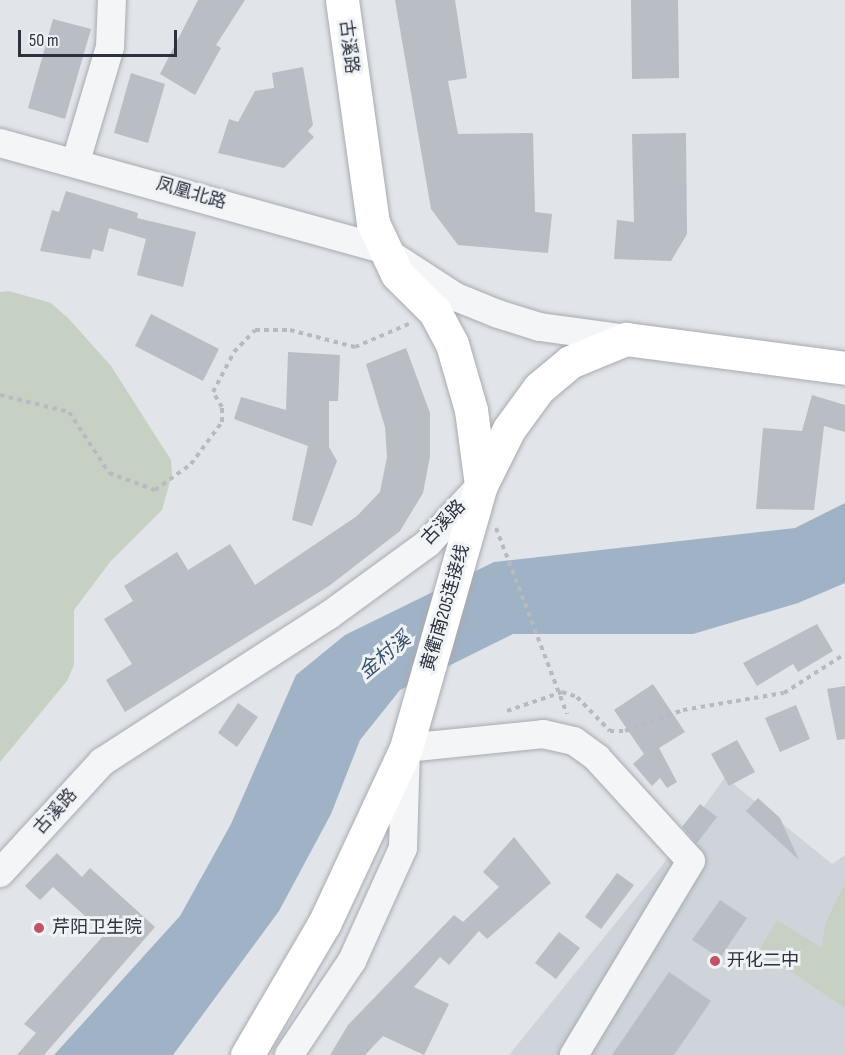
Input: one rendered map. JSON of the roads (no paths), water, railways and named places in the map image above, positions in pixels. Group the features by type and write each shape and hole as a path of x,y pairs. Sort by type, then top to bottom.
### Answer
{"main road":[{"name":"古溪路","path":"342,0 368,194 382,249 397,274 435,312 452,344 471,410 481,485"},
{"name":"黄衢南205连接线","path":"247,1055 324,924 406,748 481,485 509,429 539,388 570,362 627,339 845,368"}],"street":[{"path":"76,161 110,47 112,0"},
{"name":"凤凰北路","path":"0,143 76,161 382,249 456,297 498,314 540,327 627,339"},
{"name":"古溪路","path":"0,873 102,762 328,616 428,543 481,485"},
{"path":"289,1055 352,961 403,848 406,748 543,734 574,741 597,758 691,861 575,1045 574,1055"}],"water":[{"name":"金村溪","path":"845,503 845,583 798,603 693,634 513,634 400,690 360,740 331,814 279,911 173,1055 54,1055 180,916 231,824 296,675 345,635 494,562 795,528"}],"place":[{"name":"芹阳卫生院","path":"39,928"},
{"name":"开化二中","path":"715,961"}]}
